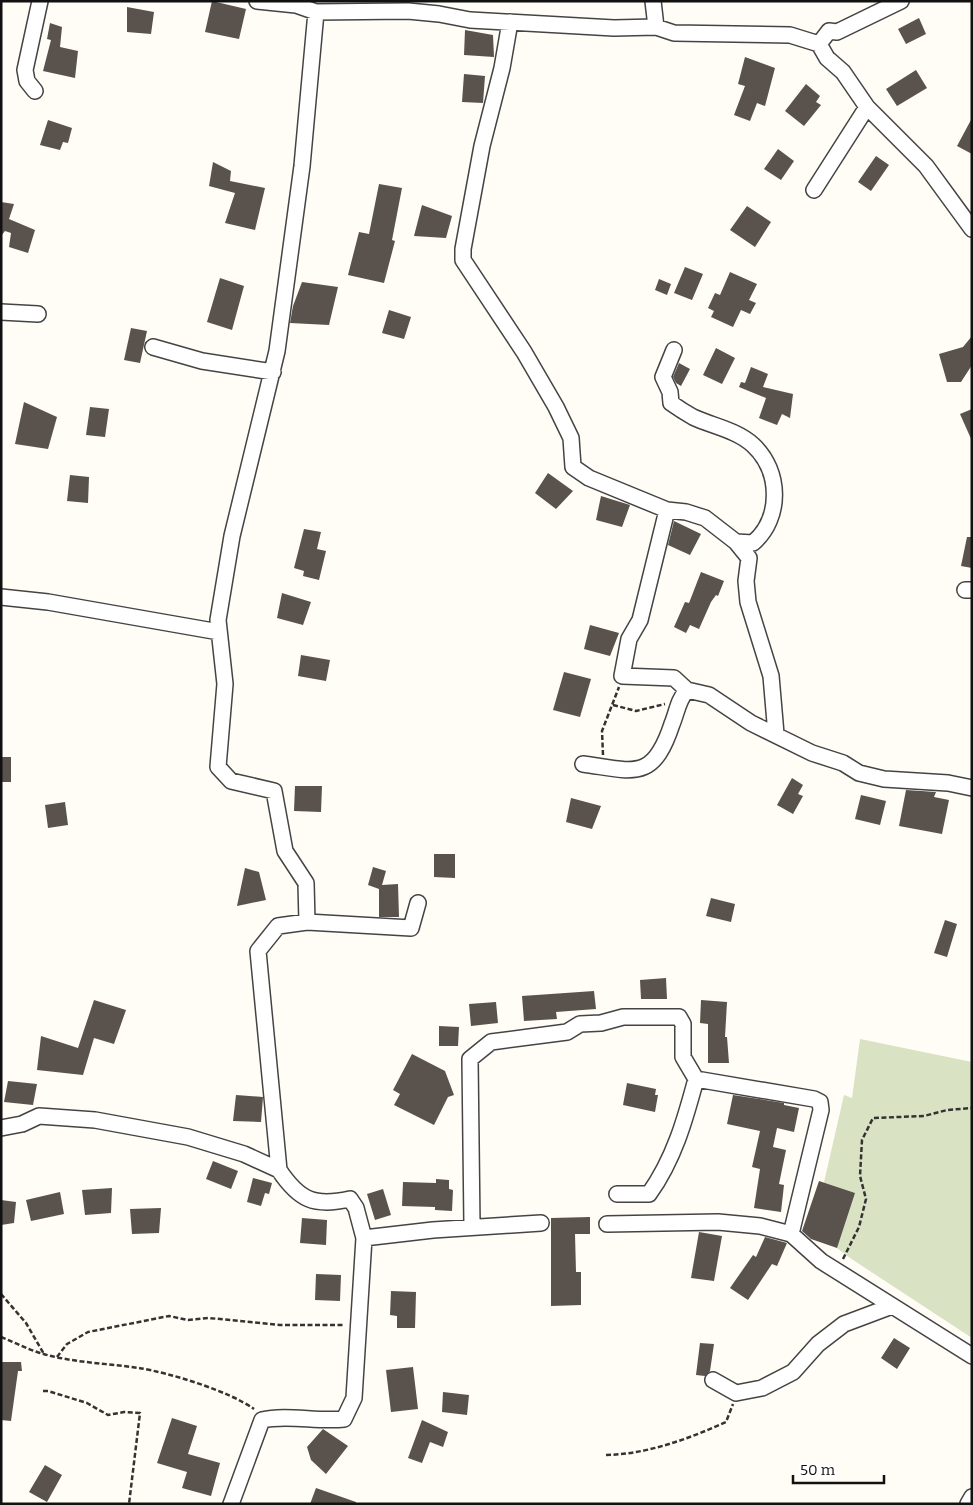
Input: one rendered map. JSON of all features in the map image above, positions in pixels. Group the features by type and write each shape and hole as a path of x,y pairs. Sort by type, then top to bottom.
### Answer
{"street":[{"path":"35,91 27,81 26,70 40,1"},
{"path":"257,1 296,3 316,12 439,7 470,20 614,28 656,27 674,32 790,36 820,44 827,58 843,72 867,107 926,166 972,229"},
{"path":"653,1 656,27"},
{"path":"820,44 829,30 837,32 901,1"},
{"path":"307,922 306,883 285,851 274,791 231,781 218,767 225,684 218,620 232,536 273,372 302,166 316,12"},
{"path":"510,22 502,68 482,146 463,249 463,260 524,352 556,407 571,438 573,467 589,478 667,510 686,512 705,518 736,542 749,558 746,581 748,602 771,676 776,734"},
{"path":"814,190 867,107"},
{"path":"1,312 38,314"},
{"path":"153,347 202,361 273,372"},
{"path":"674,350 663,377 670,392 671,403 693,417 722,428 752,444 773,479 774,506 762,536 753,544 736,542"},
{"path":"667,510 640,620 629,639 622,676 674,678 684,693"},
{"path":"1,597 48,602 220,632"},
{"path":"684,693 709,695 751,723 812,753 843,763 859,773 884,779 948,783 953,786 972,788"},
{"path":"583,764 632,771 648,767 661,751 684,693"},
{"path":"231,1504 262,1420 272,1418 324,1422 344,1419 354,1398 364,1238 356,1208 350,1199 330,1203 305,1199 291,1188 279,1170 258,952 278,926 307,922 411,928 418,903"},
{"path":"472,1226 470,1059 491,1042 567,1032 580,1024 623,1017 679,1018 683,1024 683,1057 696,1079 678,1142 662,1176 649,1194 616,1194"},
{"path":"696,1079 814,1099 820,1102 821,1110 791,1234"},
{"path":"1,1128 22,1124 39,1116 95,1120 188,1137 244,1154 279,1170"},
{"path":"607,1224 718,1222 760,1226 791,1234 821,1261 972,1356"},
{"path":"364,1238 472,1226 541,1223"},
{"path":"713,1380 736,1393 762,1388 793,1372 818,1344 844,1324 892,1306"},
{"path":"968,1504 972,1497"}],"path":[{"path":"603,766 602,731 622,676"},
{"path":"613,705 636,711 659,707 684,693"},
{"path":"838,1270 859,1227 866,1199 860,1176 862,1140 873,1118 924,1116 972,1108"},
{"path":"1,1294 26,1323 44,1354"},
{"path":"57,1356 68,1344 88,1332 170,1316 188,1320 209,1318 316,1327 359,1324"},
{"path":"1,1336 44,1354 103,1365 139,1368 178,1378 242,1401 258,1412 262,1420"},
{"path":"43,1391 48,1390 87,1402 108,1415 124,1412 140,1413 129,1504"},
{"path":"606,1455 653,1450 726,1422 735,1398 743,1392"}],"green space":[{"path":"860,1039 972,1062 972,1338 850,1258 813,1230 844,1095 852,1098"}],"building":[{"path":"212,1 246,9 239,39 205,32"},
{"path":"127,7 154,12 151,34 127,32"},
{"path":"919,18 926,34 906,44 898,29"},
{"path":"50,23 62,27 60,47 78,51 75,78 43,71 51,40 47,39"},
{"path":"465,30 493,35 494,57 464,55"},
{"path":"745,57 775,68 765,106 757,103 750,121 734,115 745,86 738,84"},
{"path":"916,70 927,88 897,106 886,89"},
{"path":"464,74 485,76 483,103 462,102"},
{"path":"806,84 820,96 816,102 821,105 804,126 785,111"},
{"path":"972,118 972,154 957,146"},
{"path":"48,120 72,128 68,143 63,142 60,150 40,145"},
{"path":"778,149 794,161 781,180 764,169"},
{"path":"876,156 889,165 871,191 858,182"},
{"path":"213,162 231,171 230,181 265,188 255,230 225,223 235,193 209,186"},
{"path":"379,184 402,188 392,240 395,241 384,283 348,275 359,232 369,234"},
{"path":"1,202 14,204 9,219 35,230 28,253 9,247 11,233 5,231 1,236"},
{"path":"422,205 452,216 446,238 414,236"},
{"path":"747,206 771,222 755,247 730,230"},
{"path":"685,267 703,274 692,300 674,293"},
{"path":"730,272 757,284 749,300 756,303 750,314 741,310 733,327 711,317 714,311 708,308 715,293 720,295"},
{"path":"220,278 244,286 232,330 207,322"},
{"path":"659,279 671,284 667,295 655,290"},
{"path":"302,282 338,287 329,325 290,323 293,306"},
{"path":"389,310 411,317 404,339 382,333"},
{"path":"131,328 147,331 140,363 124,360"},
{"path":"972,336 972,365 961,382 947,382 939,354 963,347"},
{"path":"716,348 735,358 722,384 703,375"},
{"path":"679,363 690,369 681,386 676,383 673,377"},
{"path":"751,367 768,374 763,387 793,394 790,418 782,414 777,425 759,418 766,398 739,387 741,382 745,383"},
{"path":"24,402 57,417 48,449 15,444"},
{"path":"90,407 109,409 105,437 86,435"},
{"path":"972,409 972,441 960,414"},
{"path":"548,473 573,491 556,509 535,493"},
{"path":"70,475 89,477 88,503 67,501"},
{"path":"601,496 630,505 622,527 596,520"},
{"path":"674,521 701,534 690,555 668,545"},
{"path":"304,529 321,532 317,549 326,551 319,580 303,576 304,571 294,568"},
{"path":"967,537 972,537 972,568 961,566"},
{"path":"701,572 724,581 718,596 716,595 711,602 699,629 690,625 686,633 674,627 685,602 689,603"},
{"path":"282,593 311,602 303,625 277,618"},
{"path":"590,625 619,633 610,656 584,649"},
{"path":"301,655 330,660 326,681 298,676"},
{"path":"564,672 591,679 580,717 553,710"},
{"path":"1,757 11,757 11,782 1,782"},
{"path":"792,778 803,785 798,794 803,796 793,814 777,805"},
{"path":"295,786 322,786 321,812 294,811"},
{"path":"906,790 936,792 934,797 949,800 942,834 899,826"},
{"path":"861,795 886,801 880,825 855,819"},
{"path":"571,798 601,806 592,829 566,822"},
{"path":"65,802 68,825 48,828 45,805"},
{"path":"434,854 455,854 455,878 434,877"},
{"path":"373,867 386,871 382,885 398,884 399,917 379,917 379,889 368,885"},
{"path":"245,868 259,872 266,900 237,906"},
{"path":"711,898 735,904 731,922 706,916"},
{"path":"945,920 957,924 947,957 934,953"},
{"path":"666,978 667,999 641,999 640,980"},
{"path":"594,991 596,1009 556,1012 557,1019 524,1021 522,996"},
{"path":"94,1000 126,1010 114,1044 94,1038 83,1075 37,1070 41,1036 78,1048"},
{"path":"701,1000 727,1002 725,1037 727,1037 729,1063 708,1063 708,1024 700,1023"},
{"path":"496,1002 498,1023 471,1026 469,1004"},
{"path":"439,1026 459,1027 458,1046 439,1046"},
{"path":"412,1054 445,1071 454,1095 448,1097 434,1125 394,1105 400,1094 393,1090"},
{"path":"8,1081 37,1084 33,1105 4,1102"},
{"path":"627,1083 656,1089 655,1095 658,1095 655,1112 623,1105"},
{"path":"236,1095 263,1097 261,1122 233,1121"},
{"path":"733,1095 784,1103 784,1105 799,1108 794,1132 777,1128 773,1147 786,1150 779,1184 784,1185 781,1212 754,1208 760,1169 752,1167 760,1131 727,1124"},
{"path":"213,1161 238,1171 231,1189 206,1179"},
{"path":"253,1178 272,1183 269,1194 265,1193 261,1206 247,1202"},
{"path":"436,1179 449,1180 449,1189 453,1190 452,1211 435,1210 435,1207 402,1206 403,1182 436,1183"},
{"path":"819,1181 855,1193 837,1248 811,1239 802,1231"},
{"path":"112,1188 111,1213 85,1215 82,1190"},
{"path":"383,1189 391,1215 375,1220 367,1194"},
{"path":"60,1192 64,1214 31,1221 26,1200"},
{"path":"1,1200 16,1202 14,1223 1,1225"},
{"path":"161,1208 159,1233 132,1234 130,1209"},
{"path":"590,1217 590,1234 575,1234 576,1272 581,1272 581,1305 551,1306 551,1218"},
{"path":"302,1218 327,1220 326,1245 300,1243"},
{"path":"699,1232 722,1236 714,1281 691,1278"},
{"path":"765,1237 787,1243 777,1266 772,1264 748,1300 730,1288 753,1255 756,1257"},
{"path":"316,1274 341,1275 340,1301 315,1300"},
{"path":"391,1291 416,1292 415,1328 397,1328 397,1316 390,1315"},
{"path":"894,1338 910,1348 897,1369 881,1358"},
{"path":"700,1343 714,1344 710,1371 705,1376 696,1375"},
{"path":"1,1362 21,1362 22,1371 18,1371 11,1421 1,1420"},
{"path":"413,1367 418,1409 391,1412 386,1370"},
{"path":"443,1392 469,1395 467,1415 442,1412"},
{"path":"172,1418 197,1426 188,1454 220,1463 211,1496 182,1488 187,1472 157,1463"},
{"path":"422,1420 448,1432 443,1447 430,1442 422,1463 408,1458"},
{"path":"323,1429 348,1446 326,1474 311,1460 307,1447"},
{"path":"45,1465 62,1475 47,1502 29,1492"},
{"path":"316,1488 356,1502 356,1504 310,1504"}]}
